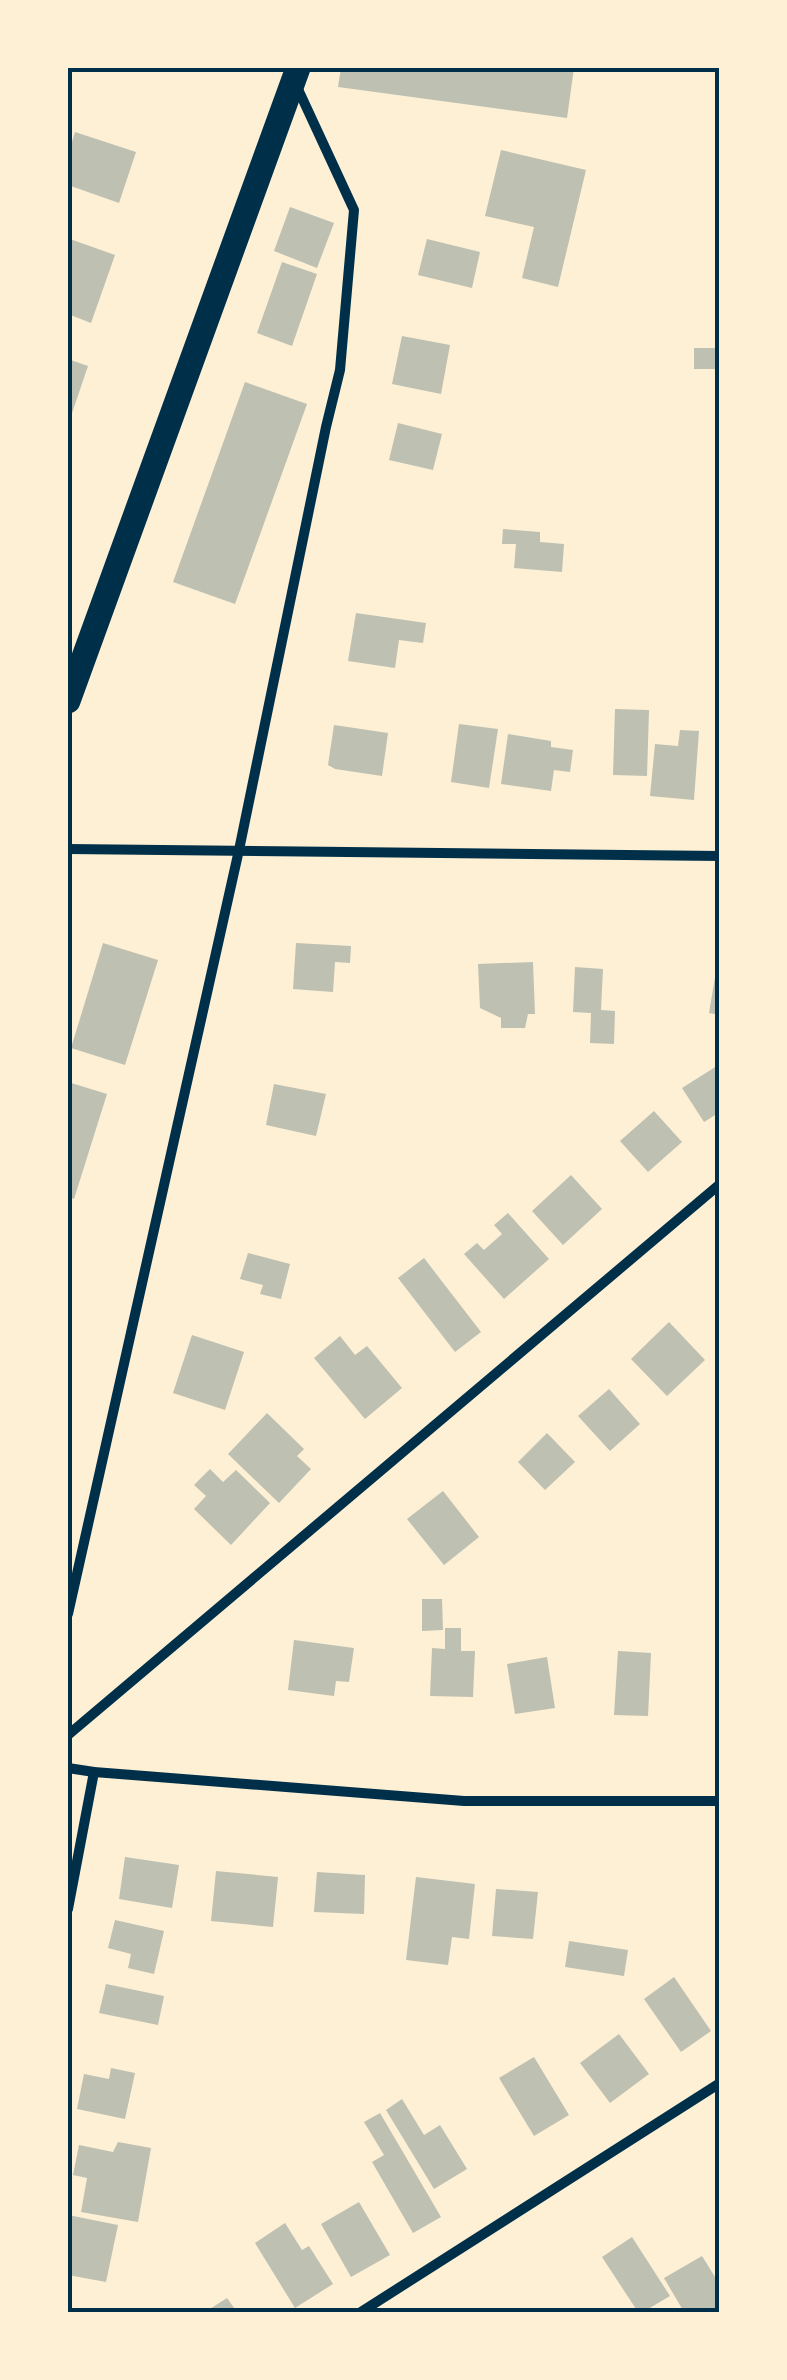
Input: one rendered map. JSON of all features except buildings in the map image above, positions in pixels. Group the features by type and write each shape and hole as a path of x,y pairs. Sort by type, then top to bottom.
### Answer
{"main road":[{"path":"68,701 296,74"}],"street":[{"path":"68,1614 240,850 340,370 354,210 296,74"},
{"path":"68,848 720,856"},
{"path":"68,1734 720,1184"},
{"path":"68,1768 464,1801 720,1801"},
{"path":"68,1909 94,1772"},
{"path":"361,2312 720,2083"}]}
